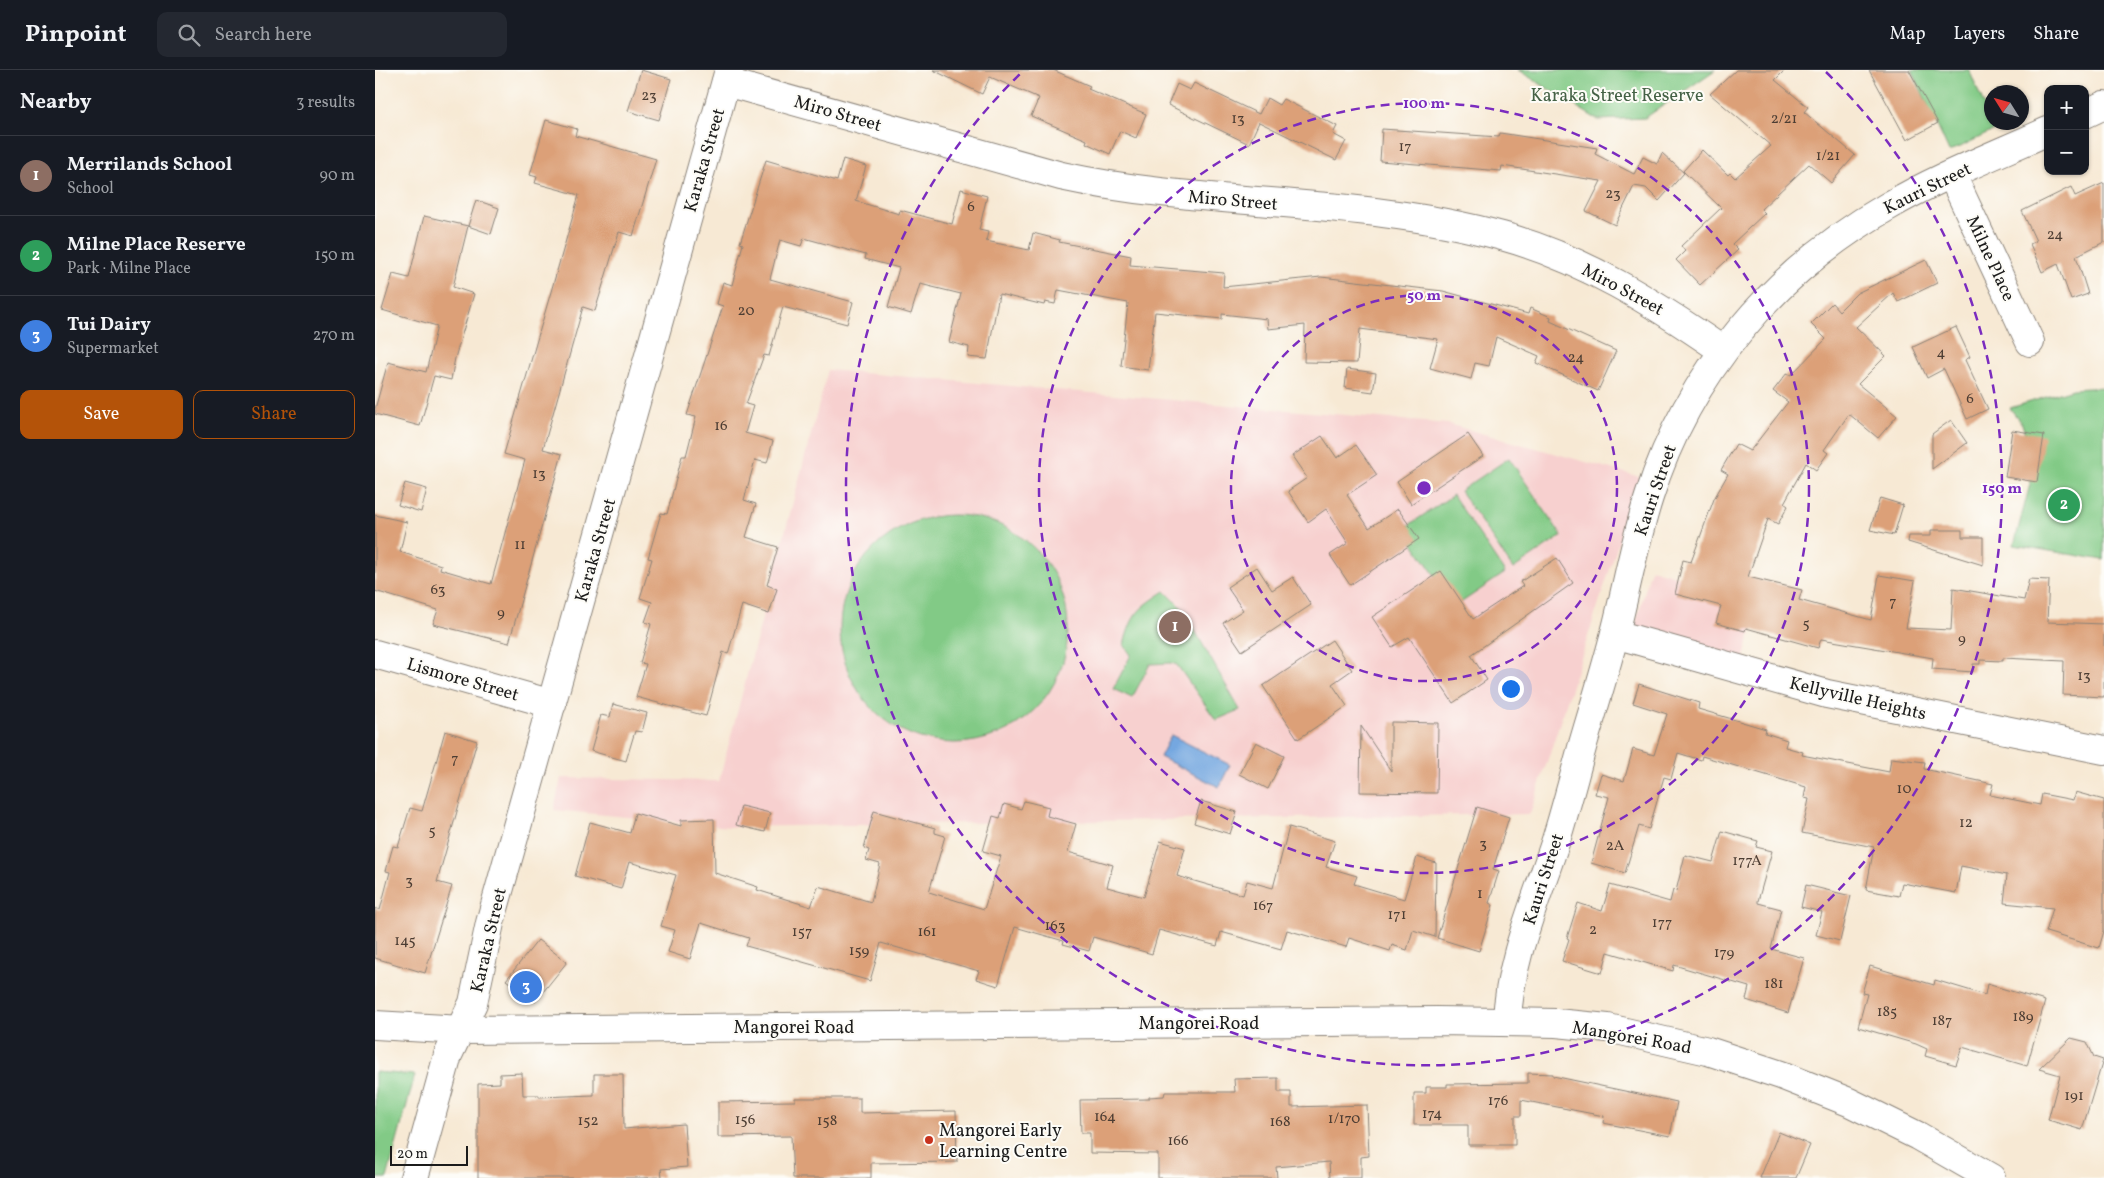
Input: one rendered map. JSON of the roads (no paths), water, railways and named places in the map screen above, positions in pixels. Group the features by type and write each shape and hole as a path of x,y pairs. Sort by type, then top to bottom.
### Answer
{"street":[{"name":"Miro Street","path":"728,76 1061,176 1106,186 1152,192 1399,214 1503,236 1564,259 1618,284 1667,312 1722,350"},
{"name":"Karaka Street","path":"414,1178 448,1055 462,1030 473,1003 490,923 728,76"},
{"path":"2089,112 2104,105"},
{"name":"Kauri Street","path":"1507,1022 1508,998 1533,905 1555,840 1615,634 1649,497 1689,406 1722,350 1756,309 1797,271 1887,207 2044,133"},
{"name":"Milne Place","path":"1952,175 2030,342"},
{"name":"Kellyville Heights","path":"1615,634 1827,694 2104,750"},
{"name":"Lismore Street","path":"375,654 552,704"},
{"name":"Mangorei Road","path":"375,1025 462,1030 1556,1023 1608,1028 1708,1051 1781,1075 1849,1102 1918,1136 1991,1178"}],"water":[{"path":"1171,735 1230,765 1219,787 1160,757"}],"place":[{"name":"Milne Place Reserve","path":"2064,505"},
{"name":"Merrilands School","path":"1175,627"},
{"name":"Tui Dairy","path":"526,987"},
{"name":"Mangorei Early Learning Centre","path":"929,1140"}],"park label":[{"name":"Karaka Street Reserve","path":"1617,95"}]}
